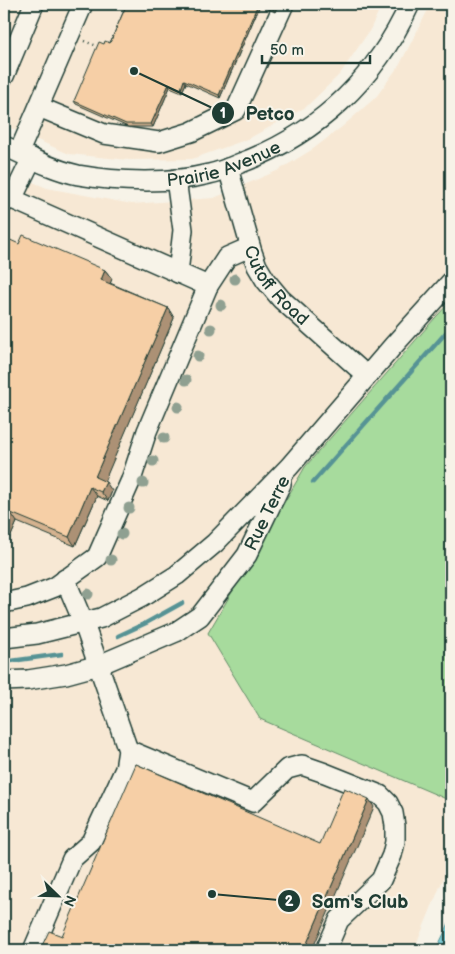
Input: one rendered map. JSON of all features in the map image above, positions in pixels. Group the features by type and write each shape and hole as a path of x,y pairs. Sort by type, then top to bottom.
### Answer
{"street":[{"path":"5,70 34,4"},
{"path":"83,4 18,152 20,184 7,200 208,286"},
{"path":"39,107 104,134 159,142 191,132 236,110 284,4"},
{"name":"Prairie Avenue","path":"18,152 76,174 132,180 176,179 209,174 260,156 300,134 332,110 354,90 391,41 410,4"},
{"name":"Cutoff Road","path":"228,168 257,266 273,290 367,376"},
{"path":"176,179 182,230 178,273"},
{"path":"4,603 28,598 55,587 97,557 131,480 147,431 208,286 227,257 250,247"},
{"path":"289,467 451,282"},
{"name":"Rue Terre","path":"4,638 37,634 84,624 110,614 142,597 177,575 215,543 289,467"},
{"name":"Rue Terre","path":"4,681 28,680 66,674 99,665 176,632 200,616 247,555 289,467"},
{"path":"33,950 72,859 91,842 125,769 128,750 84,624 65,579"},
{"path":"128,750 253,802 287,769 302,765 380,796 388,803 393,812 395,826 392,855 381,880 339,920 326,950"}],"shaded area":[{"path":"4,4 382,4 370,30 340,74 306,107 248,139 192,159 129,160 69,154 4,125"},
{"path":"431,4 451,4 451,301 305,467 261,719 451,801 451,860 414,950 4,950 4,170 47,188 132,204 214,198 279,170 313,149 376,97 400,64"}],"green space":[{"path":"451,301 451,801 260,719 208,633 305,467"}],"water":[{"path":"451,919 451,950 436,950"}],"building":[{"path":"120,4 258,4 219,95 184,80 181,89 169,84 151,124 126,124 74,101 99,42 104,44 105,41 110,43 126,6"},
{"path":"261,4 275,4 273,9"},
{"path":"23,235 105,270 101,280 168,308 95,477 106,482 101,492 90,487 69,537 11,513 4,526 4,244 6,238 19,244"},
{"path":"136,764 320,844 344,788 369,799 304,950 40,950 49,931 62,936"}],"waterway":[{"path":"313,482 451,327"},
{"path":"118,636 182,603"},
{"path":"4,662 62,654"}],"place":[{"name":"Petco","path":"134,71"},
{"name":"Sam's Club","path":"212,894"}]}
